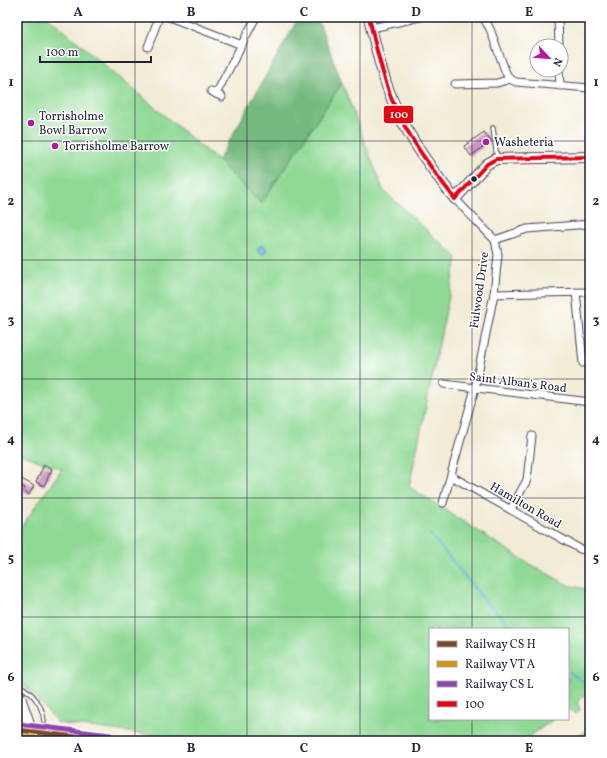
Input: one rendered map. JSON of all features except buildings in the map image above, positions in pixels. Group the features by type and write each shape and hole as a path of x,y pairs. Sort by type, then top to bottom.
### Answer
{"street":[{"path":"148,47 159,17"},
{"path":"169,17 242,45"},
{"path":"216,94 256,17"},
{"name":"Fulwood Drive","path":"369,17 387,87 419,150 455,199 495,240 498,255 494,294 475,388 443,504"},
{"path":"372,28 420,17"},
{"path":"483,17 490,29 504,70 510,79"},
{"path":"558,17 559,38"},
{"path":"560,78 560,86"},
{"path":"455,84 497,83 510,79 524,83 590,88"},
{"path":"455,199 487,164 497,159 590,157"},
{"path":"495,240 527,229 590,224"},
{"path":"576,292 582,363"},
{"path":"494,294 590,292"},
{"name":"Saint Alban's Road","path":"444,384 590,402"},
{"path":"511,509 527,480 532,436"},
{"name":"Hamilton Road","path":"451,476 580,549 590,552"},
{"path":"17,690 33,736"}],"lane":[{"path":"492,128 497,159"},
{"path":"17,684 28,690 42,708 44,721"}],"green space":[{"path":"17,17 48,17 218,161 261,204 342,83 383,190 457,258 409,487 528,563 568,585 590,590 590,692 577,702 580,710 576,714 569,710 569,628 429,628 429,720 553,720 523,741 199,741 58,723 19,679 17,673 17,533 62,469 17,453"},
{"path":"299,17 317,17 342,83 261,204 218,161"},
{"path":"590,718 590,727 585,722"},
{"path":"590,727 590,741 572,741"}],"water":[{"path":"262,245 267,250 262,255 257,250"}],"waterway":[{"path":"430,534 486,602 513,628"},
{"path":"569,672 590,686"}],"transit line":[{"name":"100","path":"369,17 382,69 398,113 420,151 455,199"},
{"name":"100","path":"455,199 487,164 496,159 590,157"},
{"path":"18,724 110,735"},
{"path":"17,730 109,741"},
{"path":"17,736 58,741"}],"place":[{"name":"Torrisholme Bowl Barrow","path":"31,123"},
{"name":"Washeteria","path":"486,142"},
{"name":"Torrisholme Barrow","path":"55,146"}]}
